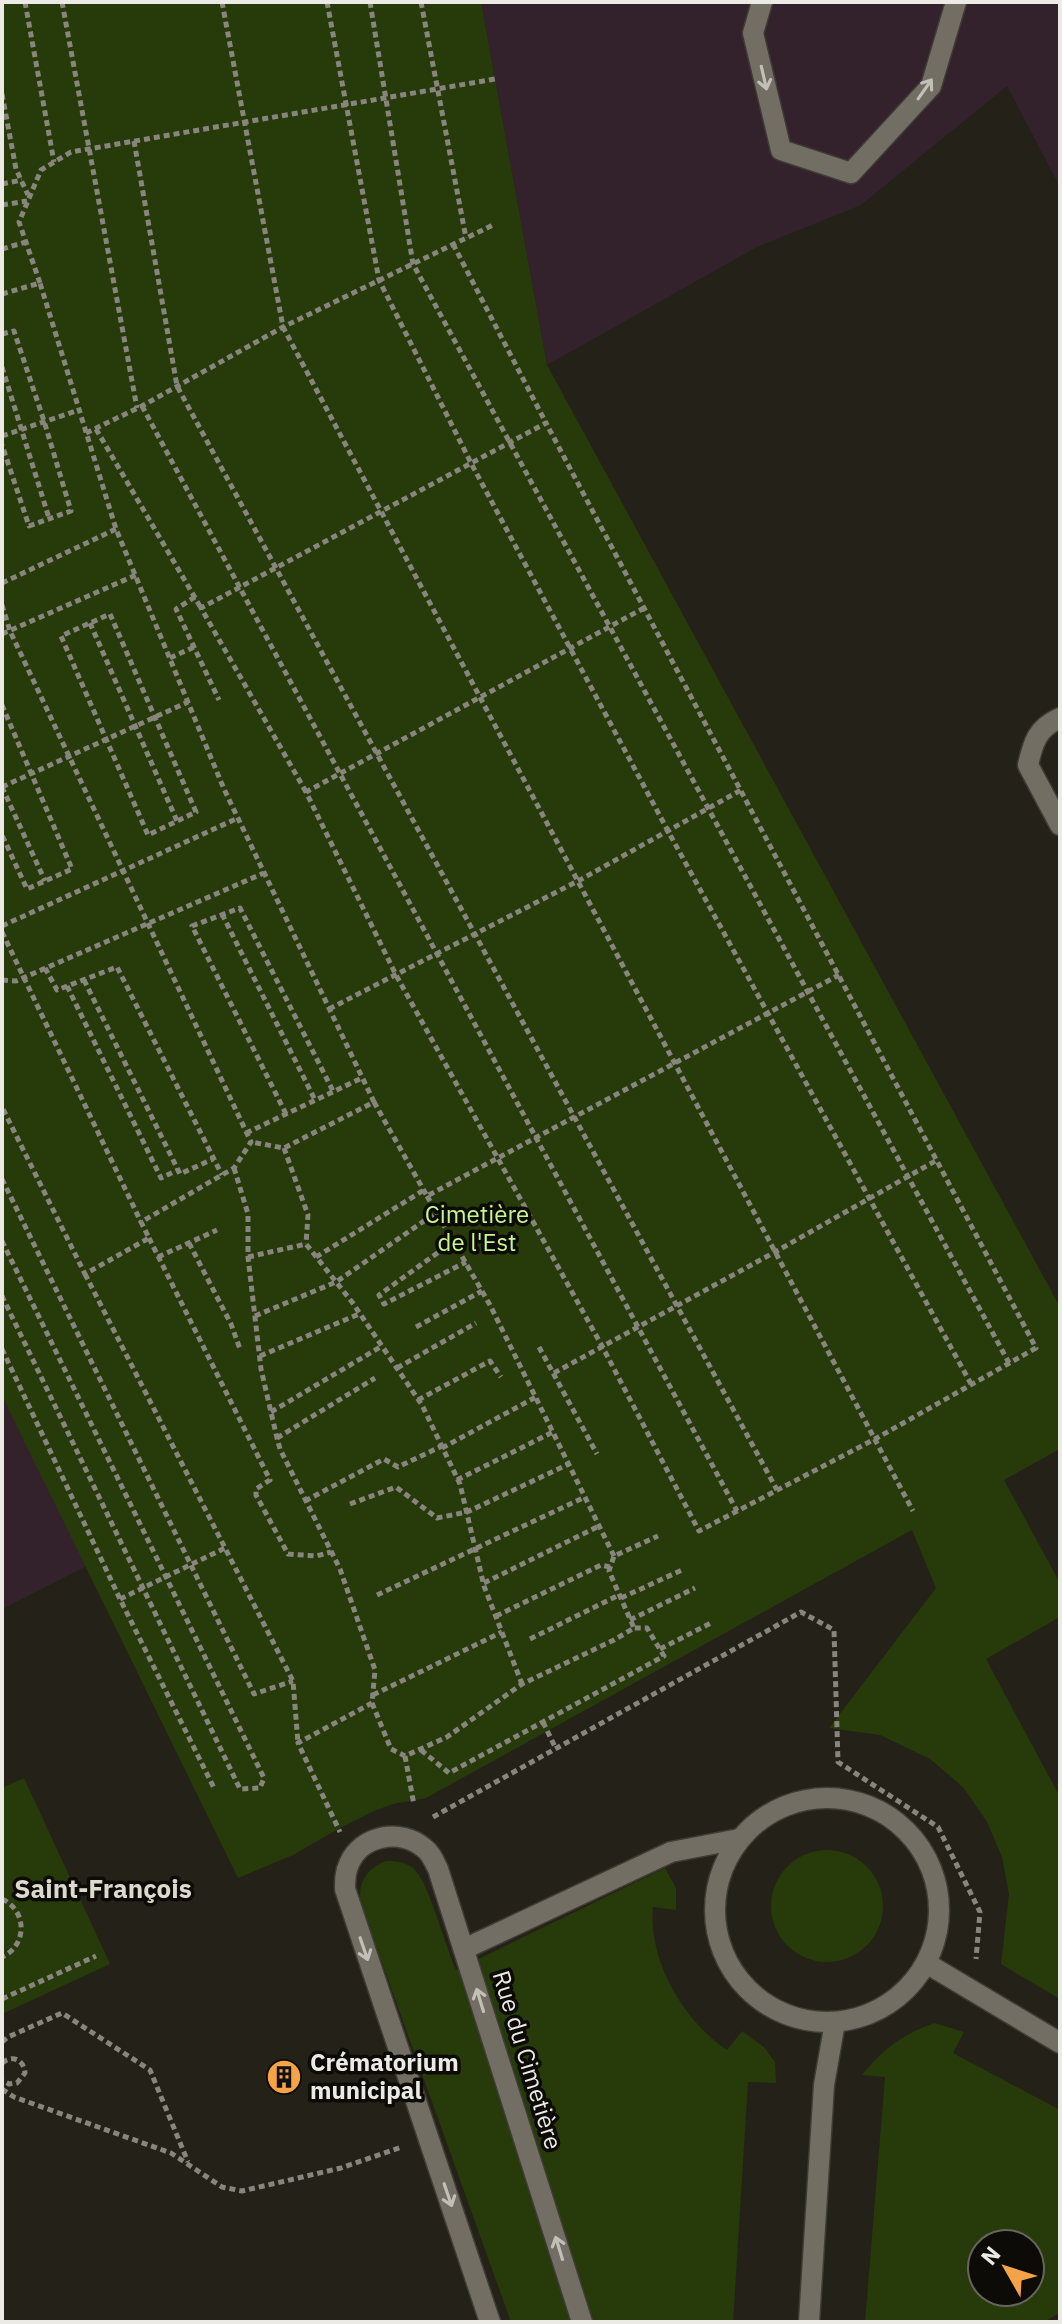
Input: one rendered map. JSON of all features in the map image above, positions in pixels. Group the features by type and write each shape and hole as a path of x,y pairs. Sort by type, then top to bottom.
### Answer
{"street":[{"path":"762,2 753,33 781,150 851,173 931,86 956,2"},
{"path":"1060,718 1052,721 1034,740 1028,765 1060,825"},
{"path":"838,1797 874,1807 904,1828 927,1856 938,1892 938,1929 926,1963 903,1993 871,2013 835,2022 797,2019 763,2003 737,1978 719,1945 714,1908 721,1871 739,1839 767,1814 801,1800 838,1797"},
{"name":"Rue du Cimetière","path":"490,2322 345,1889 352,1858 360,1849 383,1837 411,1840 432,1858 464,1949 582,2322"},
{"path":"464,1949 671,1852 739,1839"},
{"path":"926,1963 1060,2043"},
{"path":"809,2322 824,2085 835,2022"}],"path":[{"path":"25,2 54,163"},
{"path":"62,2 88,150 140,407 737,1511"},
{"path":"222,2 283,327 913,1511"},
{"path":"327,2 379,280 471,463 668,831 971,1384"},
{"path":"370,2 413,264 1009,1363"},
{"path":"421,2 466,238"},
{"path":"495,79 71,152 41,170 19,222 116,529 238,818 374,1102 482,1290 614,1556"},
{"path":"2,94 6,133 28,198"},
{"path":"134,141 177,386 777,1490"},
{"path":"2,157 13,155"},
{"path":"2,184 22,180"},
{"path":"2,205 28,198"},
{"path":"86,433 140,407 283,327 493,225"},
{"path":"2,249 26,242"},
{"path":"96,429 306,792 396,975 602,1346 699,1531 875,1439 1036,1348 453,244"},
{"path":"2,294 40,283"},
{"path":"2,334 14,331 71,511 29,526 2,445"},
{"path":"2,367 49,518"},
{"path":"2,436 79,410"},
{"path":"201,608 546,423"},
{"path":"2,583 116,529"},
{"path":"2,634 136,575"},
{"path":"195,597 176,609 219,700"},
{"path":"2,605 10,631 251,1142"},
{"path":"306,792 644,608"},
{"path":"110,614 196,812 148,835 61,636 90,623 110,614"},
{"path":"90,623 177,821"},
{"path":"170,658 194,647"},
{"path":"45,881 2,787 188,702"},
{"path":"2,705 72,869 27,889 2,835"},
{"path":"329,1009 578,881 741,790"},
{"path":"238,818 2,929 158,1257 270,1480 256,1489 256,1495 288,1554 316,1556 331,1551"},
{"path":"2,980 16,981 264,873"},
{"path":"286,1114 192,926 240,908 333,1091"},
{"path":"222,914 315,1100"},
{"path":"45,968 57,990 117,967 222,1175"},
{"path":"316,1257 426,1193 575,1118 839,975"},
{"path":"84,980 180,1174 213,1159"},
{"path":"67,986 161,1178 178,1170"},
{"path":"246,1133 362,1078"},
{"path":"251,1142 284,1148 374,1102"},
{"path":"2,1107 293,1681 298,1743 341,1833"},
{"path":"141,1222 234,1168 251,1142"},
{"path":"284,1148 308,1215 306,1244 418,1400 457,1480 484,1583 522,1684"},
{"path":"554,1373 937,1160"},
{"path":"234,1168 248,1214 248,1257 260,1356 277,1438 340,1569 375,1670 372,1703 391,1749 405,1756 421,1750 447,1737 522,1684 634,1628 647,1628 664,1656 449,1773 421,1750"},
{"path":"2,1179 254,1694 293,1681"},
{"path":"255,1316 336,1282 437,1212"},
{"path":"158,1257 217,1230"},
{"path":"85,1274 149,1238"},
{"path":"2,1241 264,1778 260,1788 240,1789 2,1296"},
{"path":"454,1241 379,1295 384,1304 466,1262"},
{"path":"189,1243 231,1324 240,1349"},
{"path":"248,1257 306,1244"},
{"path":"416,1327 482,1290"},
{"path":"260,1356 359,1314"},
{"path":"397,1369 476,1323"},
{"path":"271,1412 382,1346"},
{"path":"539,1347 597,1454"},
{"path":"2,1349 120,1599 215,1790"},
{"path":"418,1400 490,1361 501,1377"},
{"path":"277,1438 375,1378"},
{"path":"305,1501 384,1459 398,1467 536,1397"},
{"path":"457,1480 553,1432"},
{"path":"350,1504 396,1487 437,1518 467,1512 569,1464"},
{"path":"377,1595 585,1497"},
{"path":"484,1583 599,1526"},
{"path":"634,1628 610,1567 614,1556 658,1536"},
{"path":"120,1599 225,1548"},
{"path":"496,1616 601,1565 610,1567"},
{"path":"530,1639 682,1570"},
{"path":"630,1620 695,1588"},
{"path":"433,1817 801,1612 834,1630 838,1762 938,1827 980,1912 973,1992"},
{"path":"660,1649 713,1622"},
{"path":"373,1695 502,1632"},
{"path":"298,1743 372,1703"},
{"path":"543,1722 556,1749"},
{"path":"405,1756 414,1805"},
{"path":"2,1899 15,1909 22,1928 15,1948 2,1957"},
{"path":"2,1999 96,1956"},
{"path":"2,2042 62,2013 87,2029 150,2070 188,2163"},
{"path":"2,2063 17,2059 24,2064 25,2073 17,2083 9,2084 2,2080"},
{"path":"2,2089 14,2097 171,2153 222,2187 242,2191 341,2168 415,2143"}],"shaded area":[{"path":"481,2 1060,2 1060,187 1007,86 861,205 757,247 547,365"},
{"path":"2,1396 87,1566 2,1609"}],"green space":[{"name":"Cimetière de l'Est","path":"2,2 481,2 547,365 1060,1307 1060,1449 1004,1480 1060,1583 1060,1617 986,1659 1060,1797 1058,1998 1001,1964 1009,1894 1002,1857 987,1822 963,1787 930,1759 880,1735 829,1728 936,1588 912,1530 426,1798 374,1811 293,1855 238,1878 2,1396"},
{"path":"24,1778 110,1964 2,2014 2,1788"},
{"path":"827,1850 849,1854 867,1866 879,1884 883,1906 879,1928 867,1946 849,1958 827,1962 805,1958 787,1946 775,1928 771,1906 775,1884 787,1866 805,1854"},
{"path":"386,1861 409,1865 420,1877 456,1970 665,1868 676,1888 676,1910 653,1907 653,1927 656,1948 672,1988 697,2023 727,2050 742,2031 764,2047 775,2062 776,2083 748,2082 733,2322 511,2322 361,1904 365,1877"},
{"path":"934,2023 964,2032 953,2053 1060,2110 1060,2313 1044,2322 865,2322 885,2077 862,2075 878,2057 903,2038"}],"place":[{"name":"Crématorium municipal","path":"284,2077"}],"district":[{"name":"Saint-François","path":"103,1889"}]}
